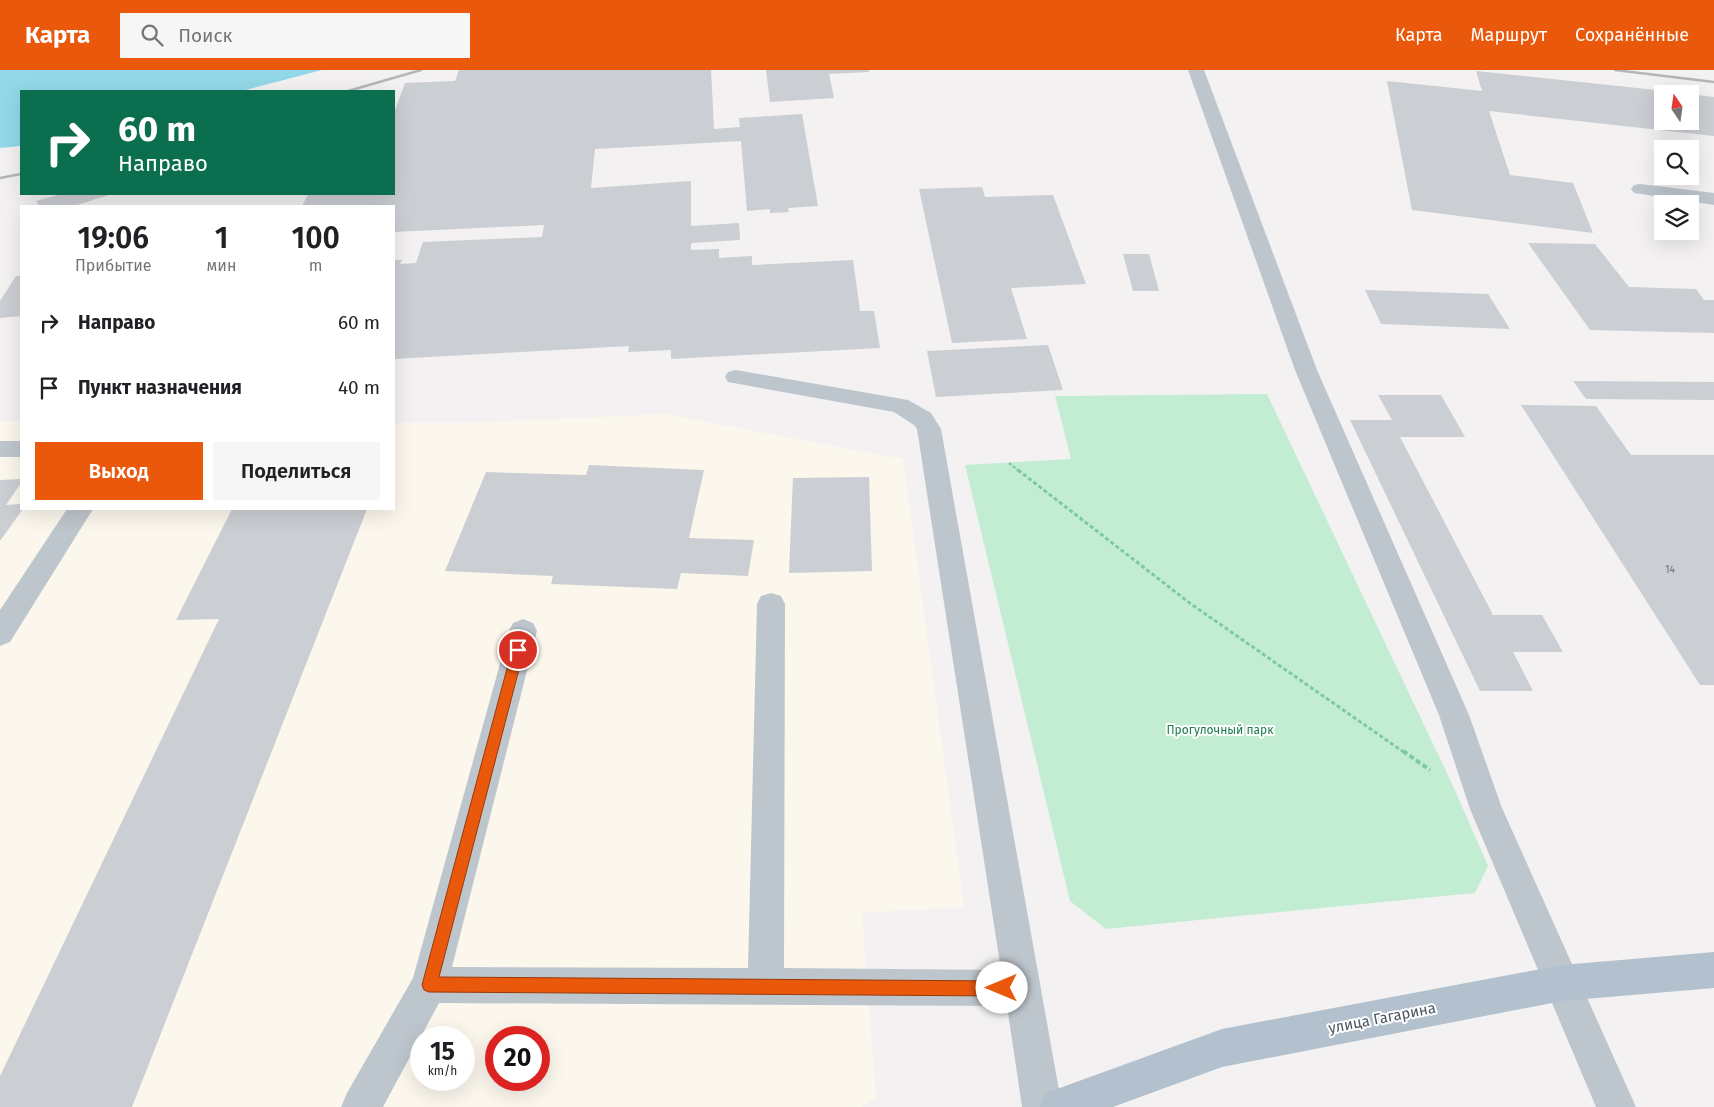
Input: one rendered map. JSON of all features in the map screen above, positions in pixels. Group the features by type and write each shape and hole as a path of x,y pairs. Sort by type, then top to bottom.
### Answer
{"main road":[{"name":"улица Гагарина","path":"1060,1107 1222,1048 1562,983 1714,970"}],"street":[{"path":"1196,70 1306,370 1454,715 1486,809 1616,1107"},
{"path":"1640,189 1714,199"},
{"path":"736,377 900,404 923,419 929,428 1042,1107"},
{"path":"0,449 20,449"},
{"path":"0,634 79,510"},
{"path":"766,987 771,604"},
{"path":"361,1107 372,1091 429,985 523,631"},
{"path":"429,985 1022,988"}],"path":[{"path":"1009,463 1191,604 1486,809"}],"shaded area":[{"path":"664,414 903,459 964,907 862,913 876,1098 861,1107 0,1107 0,421 20,421 20,510 395,510 395,423 472,423"}],"green space":[{"name":"Прогулочный парк","path":"1267,394 1453,786 1488,866 1475,893 1106,929 1070,901 965,465 1071,459 1055,396"}],"water":[{"path":"0,70 322,70 246,90 20,90 20,146 0,148"}],"building":[{"path":"459,70 711,70 714,129 740,127 739,118 802,114 818,206 788,208 789,212 770,213 770,209 747,211 741,141 595,149 591,188 691,181 691,226 739,223 740,240 691,243 691,250 719,249 719,258 752,256 752,265 853,260 860,311 874,311 880,348 671,359 671,350 628,352 629,346 395,359 395,260 402,260 400,264 416,263 423,242 542,237 544,225 395,232 395,205 302,205 308,195 395,195 395,110 405,83 455,81"},
{"path":"766,70 869,70 869,72 829,74 834,98 770,102"},
{"path":"1476,71 1654,90 1654,129 1489,111 1510,175 1573,183 1593,233 1412,210 1387,81 1482,91"},
{"path":"1699,95 1714,97 1714,136 1660,130 1699,130"},
{"path":"982,187 985,197 1053,195 1086,284 1011,288 1027,339 952,343 919,189"},
{"path":"57,195 109,195 77,205 38,205 36,201"},
{"path":"1528,243 1595,244 1629,287 1696,289 1704,300 1714,300 1714,333 1590,330"},
{"path":"1123,254 1149,254 1159,291 1133,291"},
{"path":"16,276 20,276 20,316 0,318 0,301"},
{"path":"1365,290 1488,294 1510,329 1381,324"},
{"path":"1048,345 1063,390 936,397 927,351"},
{"path":"1573,381 1714,382 1714,400 1586,399"},
{"path":"1378,395 1441,395 1465,437 1400,437 1493,615 1542,615 1563,652 1513,652 1533,691 1480,691 1350,420 1392,420"},
{"path":"1521,405 1596,406 1631,455 1714,455 1714,685 1700,685"},
{"path":"589,465 704,470 689,538 754,540 748,576 681,573 677,589 551,584 553,576 445,571 486,472 586,475"},
{"path":"869,477 872,571 789,573 793,478"},
{"path":"20,479 20,484 6,505 20,504 20,510 22,510 0,541 0,480"},
{"path":"231,510 367,510 132,1107 0,1107 0,1076 219,619 176,620"}],"railway":[{"path":"351,90 421,70"},
{"path":"1615,70 1714,82"},
{"path":"0,178 20,174"}],"route":[{"path":"518,650 429,985 1002,988"}]}
